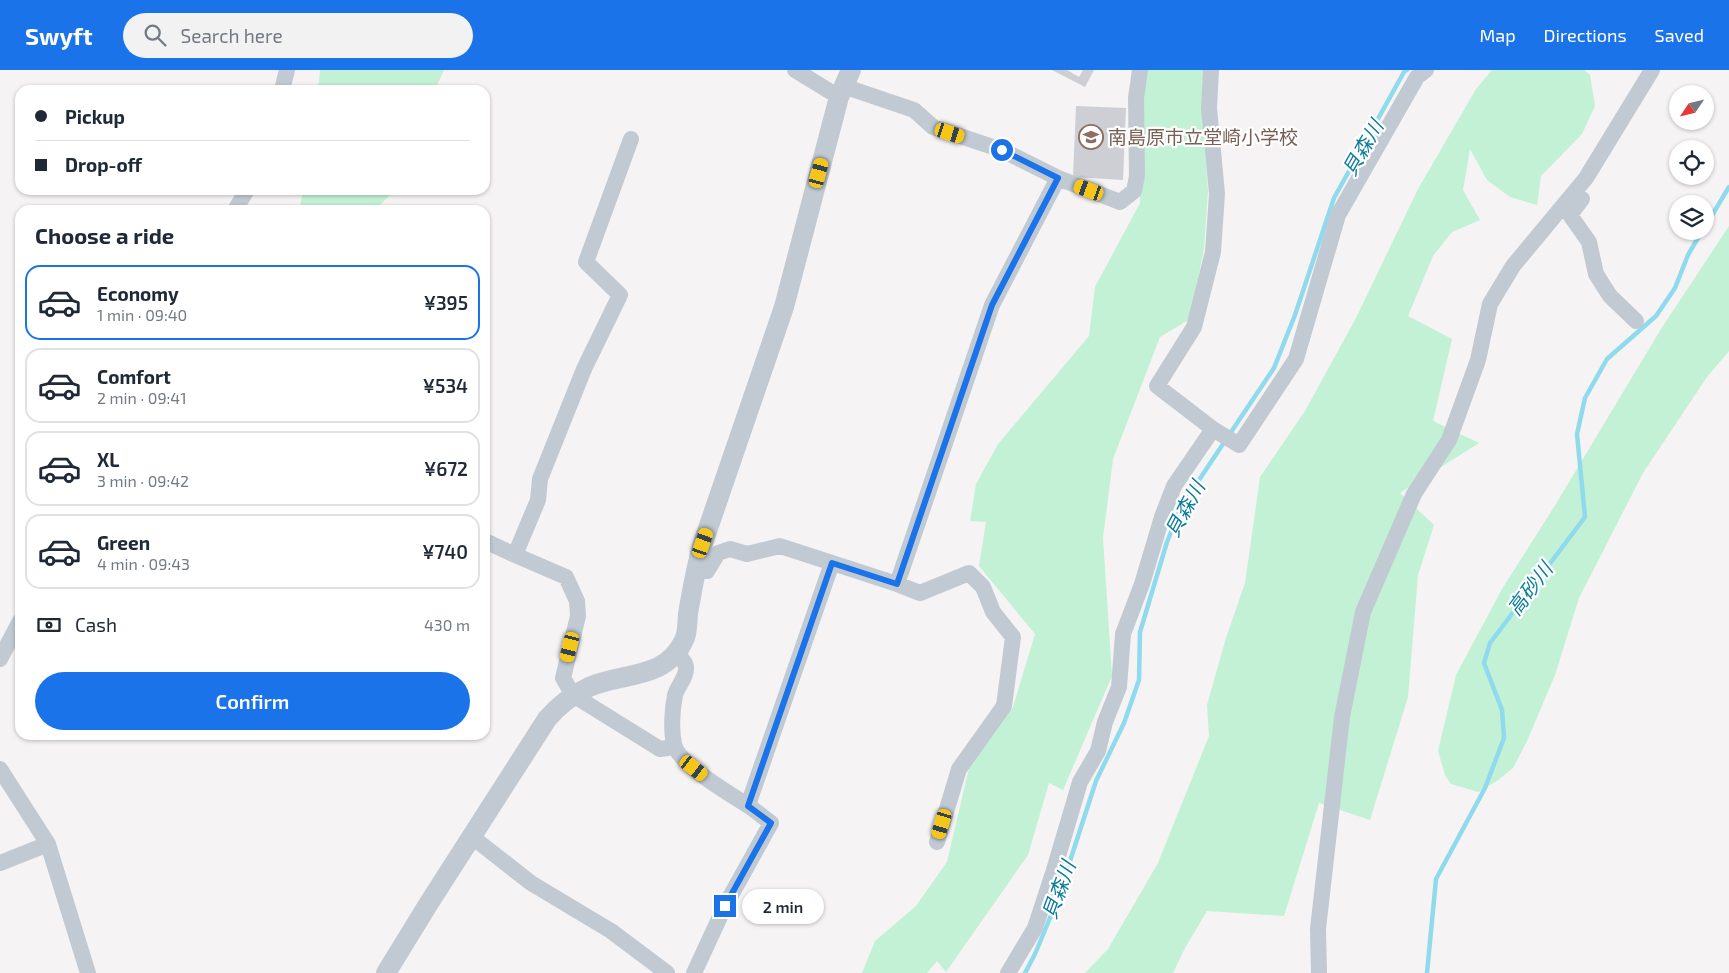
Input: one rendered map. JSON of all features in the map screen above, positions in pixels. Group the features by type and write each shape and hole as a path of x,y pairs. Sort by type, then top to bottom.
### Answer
{"street":[{"path":"283,85 287,70"},
{"path":"795,70 844,84 914,110 932,128 1002,150 1058,178 1120,202 1134,191 1137,176 1136,98 1140,70"},
{"path":"1210,70 1209,108 1217,194 1213,252 1194,327 1157,386 1239,445 1296,359 1338,215 1417,77 1426,70"},
{"path":"1319,973 1318,929 1342,717 1363,612 1414,494 1450,440 1478,360 1490,304 1513,266 1586,178 1652,70"},
{"path":"386,973 471,836 547,719 559,706 591,686 655,669 677,655 686,638 696,570 703,543 784,307 844,84"},
{"path":"515,555 538,500 540,479 584,369 620,295 586,262 631,139"},
{"path":"897,584 992,305 1058,178"},
{"path":"1586,178 1587,192 1570,215 1589,242 1596,274 1610,296 1636,321"},
{"path":"1008,973 1035,928 1080,782 1098,751 1104,722 1119,688 1123,634 1142,584 1162,517 1174,486 1222,434"},
{"path":"490,543 566,577 577,601 578,616 563,678 574,695 660,749 675,747"},
{"path":"696,570 707,571 718,554 730,549 747,554 780,546 920,593 969,573 983,587 993,612 1013,637 1004,706 959,769 937,842"},
{"path":"748,806 832,563"},
{"path":"0,659 15,630"},
{"path":"677,655 683,659 686,666 685,675 675,694 672,730 675,747 682,759 771,823 725,906 694,973"},
{"path":"0,769 48,844 88,973"},
{"path":"471,836 531,883 611,931 667,973"},
{"path":"0,863 48,844"}],"green space":[{"path":"320,70 444,70 437,85 318,85"},
{"path":"1146,70 1205,70 1202,109 1208,191 1204,249 1190,319 1160,337 1113,459 1103,538 1112,676 1063,790 1049,783 1028,855 946,972 937,961 927,973 862,973 875,941 916,906 947,862 969,768 1013,707 1035,634 979,566 986,522 970,521 976,484 998,444 1089,336 1095,287 1140,203 1140,143"},
{"path":"1492,70 1584,70 1590,75 1595,106 1582,134 1541,176 1537,205 1510,197 1487,180 1470,149 1463,190 1480,220 1452,232 1433,256 1408,316 1452,339 1433,421 1479,443 1400,493 1434,525 1418,575 1408,697 1370,820 1319,803 1284,916 1207,911 1173,973 1085,973 1108,949 1158,863 1209,736 1207,705 1226,638 1245,583 1260,477 1305,411 1356,318 1418,189 1476,89"},
{"path":"302,195 390,195 380,205 300,205"},
{"path":"1729,226 1729,351 1707,377 1643,473 1579,598 1555,675 1527,741 1513,768 1497,781 1478,792 1451,784 1445,775 1438,751 1456,675 1502,589 1554,507 1661,329"}],"building":[{"path":"1052,70 1067,70 1079,77 1083,70 1094,70 1085,87"},
{"path":"1076,106 1126,108 1123,180 1073,177"}],"waterway":[{"name":"貝森川","path":"1229,435 1274,368 1295,315 1334,198 1404,72 1407,70"},
{"name":"高砂川","path":"1714,212 1729,187"},
{"name":"高砂川","path":"1427,973 1436,879 1485,788 1504,738 1502,710 1484,663 1490,643 1585,517 1577,434 1585,398 1607,359 1656,316 1675,288 1688,255 1697,240"},
{"name":"貝森川","path":"1025,973 1057,901 1096,781 1124,723 1139,680 1140,632 1167,542 1181,507 1225,441"}],"place":[{"name":"南島原市立堂崎小学校","path":"1091,137"}],"route":[{"path":"725,906 771,823 748,806 832,563 897,584 992,305 1058,178 1002,150"}]}
